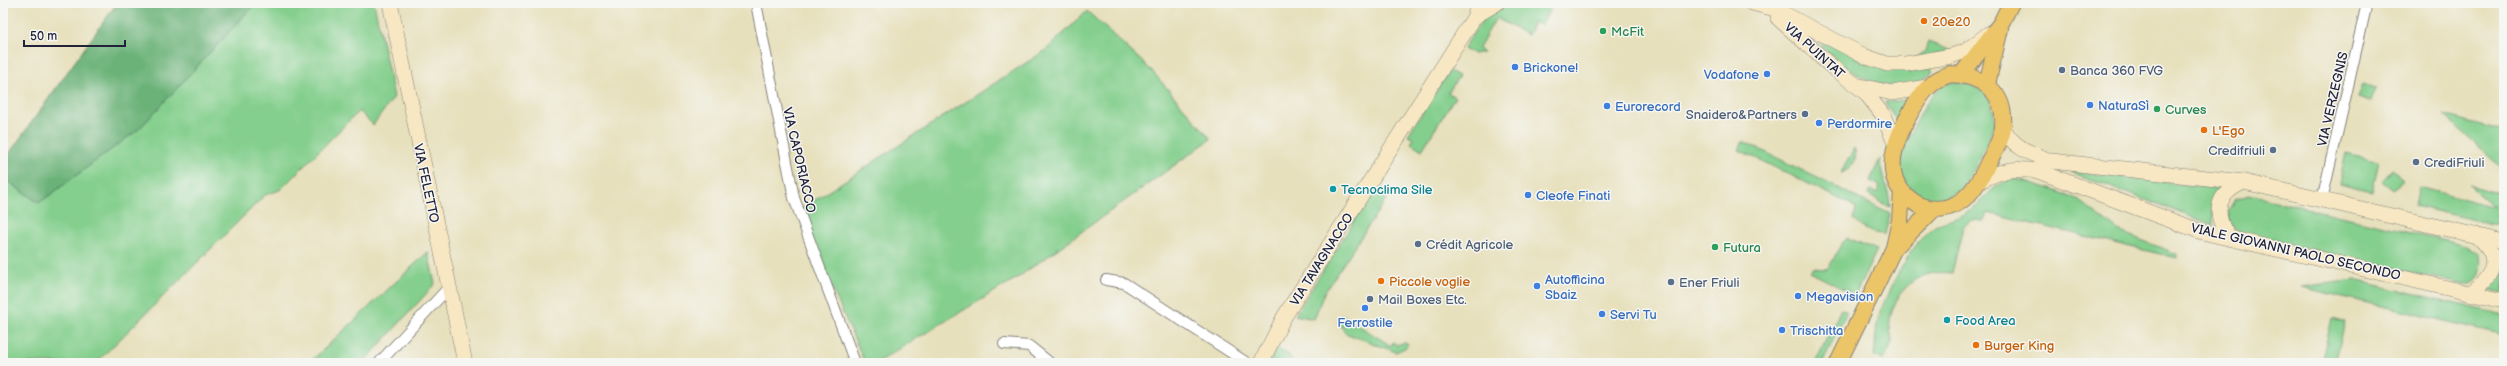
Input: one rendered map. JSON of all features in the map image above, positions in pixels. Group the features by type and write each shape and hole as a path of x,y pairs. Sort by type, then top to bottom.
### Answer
{"main road":[{"name":"VIA FELETTO","path":"390,3 465,363"},
{"name":"VIA TAVAGNACCO","path":"1261,363 1284,317 1477,10 1497,3"},
{"path":"1752,3 1775,9 1864,56 1896,65 1929,61 1966,51 1981,41 2001,23"},
{"name":"VIA PUINTAT","path":"1752,3 1782,20 1831,66 1857,85 1878,107 1896,143"},
{"path":"1962,74 2001,23 2011,3"},
{"path":"1987,84 2001,23"},
{"path":"2003,127 1998,142 1978,182 1970,193 1954,205 1934,209 1919,205 1902,192 1894,178 1892,166 1896,143 1927,87 1941,77 1962,74 1975,77 1987,84 1996,95 2002,112 2003,127 2006,134 2019,147 2028,153 2051,161 2244,182 2504,242"},
{"name":"VIA PUINTAT","path":"1857,85 1892,93 1927,87"},
{"name":"VIALE GIOVANNI PAOLO SECONDO","path":"1978,182 2008,169 2038,171 2202,232 2504,301"},
{"path":"2229,238 2218,217 2219,203 2231,187 2244,182"},
{"path":"1838,363 1894,248 1900,220 1902,192"},
{"path":"1894,248 1934,209"},
{"path":"2470,293 2483,284 2490,276 2493,264 2491,252 2476,235"}],"street":[{"name":"VIA CAPORIACCO","path":"756,3 794,198 855,363"},
{"name":"VIA VERZEGNIS","path":"2322,200 2367,3"},
{"path":"1106,280 1124,283 1247,363"},
{"path":"379,363 449,287"},
{"path":"1004,344 1029,346 1050,363"}],"green space":[{"path":"117,3 256,3 139,129 39,203 3,178 3,162"},
{"path":"256,3 374,3 394,97 373,125 359,111 280,190 265,195 96,363 3,363 3,178 39,203 139,129"},
{"path":"1554,3 1541,25 1534,22 1528,35 1496,18 1478,49 1484,52 1474,54 1464,48 1482,21 1493,10 1500,7"},
{"path":"1087,11 1151,70 1211,139 1017,278 876,363 865,363 798,211 1046,50"},
{"path":"1820,39 1910,71 1928,68 1932,69 1932,73 1921,81 1908,85 1895,86 1882,84 1869,80 1845,66 1826,50"},
{"path":"1928,42 1952,51 1914,60 1925,51"},
{"path":"1449,71 1459,76 1448,93 1455,97 1422,150 1411,143 1414,138 1408,135"},
{"path":"1952,82 1970,85 1983,92 1988,97 1991,104 1995,123 1975,169 1960,190 1952,195 1934,199 1924,197 1909,187 1904,180 1901,170 1901,156 1908,137 1931,96 1940,88"},
{"path":"2363,84 2376,88 2371,102 2358,98"},
{"path":"1906,101 1899,118 1896,120 1885,102"},
{"path":"2443,115 2504,131 2504,170"},
{"path":"1743,141 1890,214 1885,234 1872,232 1860,226 1854,219 1856,209 1852,205 1739,150"},
{"path":"1854,148 1856,156 1854,163 1841,173"},
{"path":"2346,153 2379,161 2372,192 2339,184"},
{"path":"1880,159 1880,165 1890,201 1890,207 1868,195 1870,190 1877,194 1880,186 1870,181"},
{"path":"2392,170 2403,179 2393,190 2382,181"},
{"path":"2073,171 2221,189 2213,206 2213,225 2070,172"},
{"path":"2014,179 2026,181 2074,197 2118,231 2177,254 2177,258 1987,213 1984,221 1971,220 1963,227 1952,273 1929,274 1920,277 1911,282 1904,289 1893,308 1890,319 1892,343 1890,348 1883,360 1874,356 1877,326 1882,307 1893,282 1908,256 1932,228 1941,223 1964,215 1993,189"},
{"path":"2469,185 2504,195 2504,227 2415,206 2419,187 2494,207"},
{"path":"1376,186 1390,193 1324,293 1314,319 1295,315"},
{"path":"2249,195 2467,245 2479,253 2482,264 2481,269 2476,279 2472,282 2460,284 2238,232 2230,223 2228,211 2235,199"},
{"path":"1848,238 1877,250 1855,295 1810,272 1813,268 1826,269 1832,262 1841,244"},
{"path":"2494,251 2504,253 2504,293 2487,289 2492,283"},
{"path":"428,252 435,284 363,363 309,363"},
{"path":"2355,280 2504,315 2500,334 2301,287"},
{"path":"1841,309 1847,312 1822,363 1815,363"},
{"path":"1341,314 1391,346 1393,342 1397,345 1405,342 1408,344 1405,348 1396,352 1345,333 1339,322"},
{"path":"2332,319 2345,322 2336,359 2322,359"},
{"path":"1276,348 1289,355 1293,363 1269,363"}],"place":[{"name":"20e20","path":"1924,21"},
{"name":"McFit","path":"1603,31"},
{"name":"Brickone!","path":"1515,67"},
{"name":"Banca 360 FVG","path":"2062,70"},
{"name":"Vodafone","path":"1767,74"},
{"name":"NaturaSì","path":"2090,105"},
{"name":"Eurorecord","path":"1607,106"},
{"name":"Curves","path":"2157,109"},
{"name":"Snaidero&Partners","path":"1805,114"},
{"name":"Perdormire","path":"1819,123"},
{"name":"L'Ego","path":"2204,130"},
{"name":"Credifriuli","path":"2273,150"},
{"name":"CrediFriuli","path":"2416,162"},
{"name":"Tecnoclima Sile","path":"1333,189"},
{"name":"Cleofe Finati","path":"1528,195"},
{"name":"Crédit Agricole","path":"1418,244"},
{"name":"Futura","path":"1715,247"},
{"name":"Piccole voglie","path":"1381,281"},
{"name":"Ener Friuli","path":"1671,282"},
{"name":"Autofficina Sbaiz","path":"1537,286"},
{"name":"Megavision","path":"1798,296"},
{"name":"Mail Boxes Etc.","path":"1370,299"},
{"name":"Ferrostile","path":"1365,308"},
{"name":"Servi Tu","path":"1602,314"},
{"name":"Food Area","path":"1947,320"},
{"name":"Trischitta","path":"1782,330"},
{"name":"Burger King","path":"1976,345"}]}
